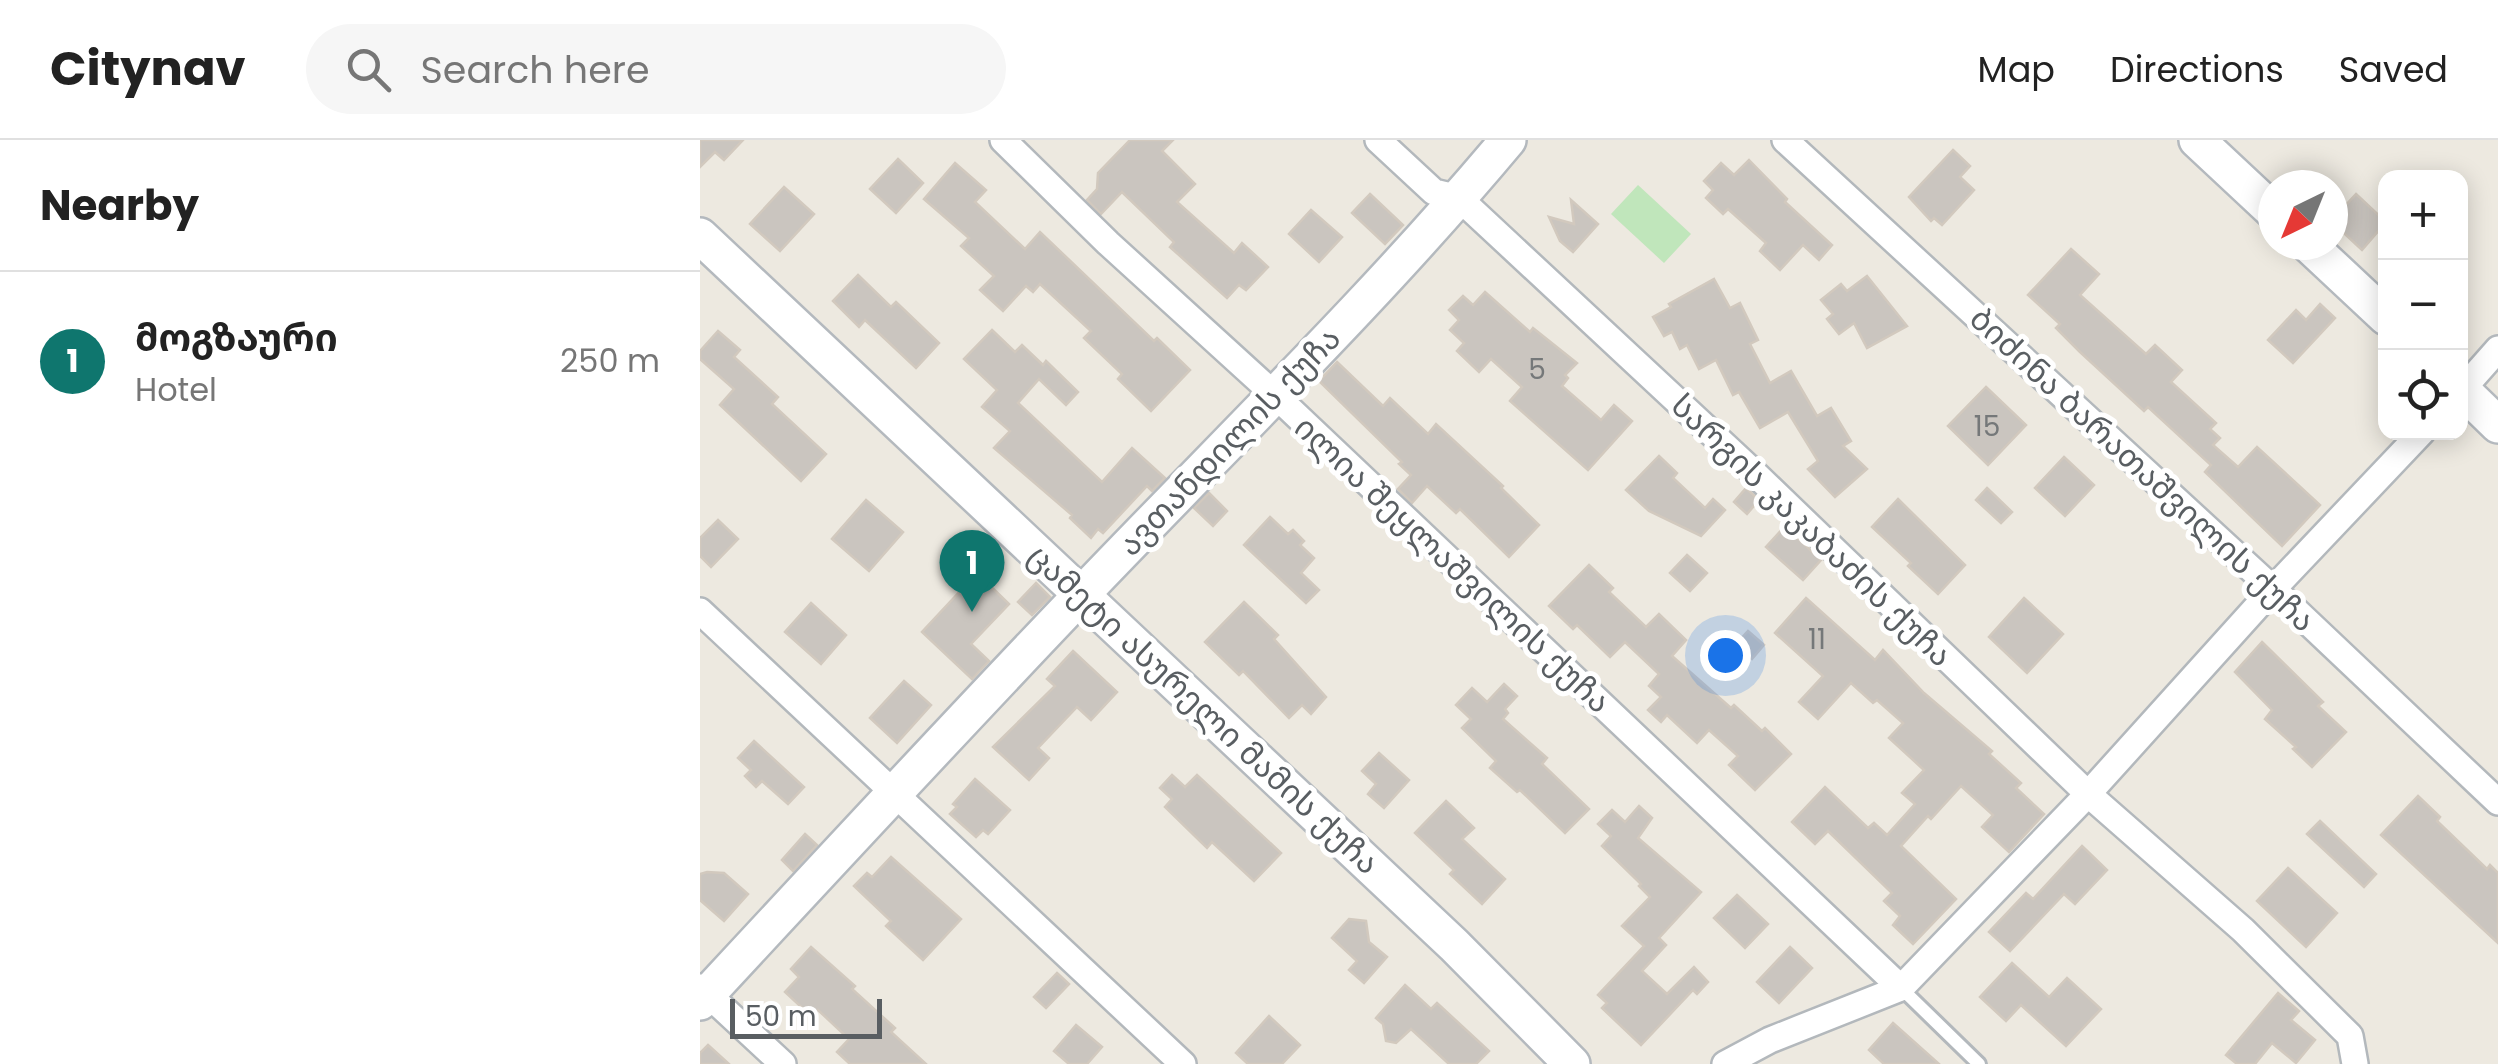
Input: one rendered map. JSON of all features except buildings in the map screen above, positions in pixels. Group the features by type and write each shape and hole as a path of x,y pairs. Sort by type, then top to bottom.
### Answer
{"street":[{"name":"ილია შეყლაშვილის ქუჩა","path":"1004,140 1108,243 1276,396 1901,988"},
{"name":"სარგის კაკაბაძის ქუჩა","path":"1378,140 1434,192 1460,198 1750,469 2088,794 2243,930 2350,1036 2354,1064"},
{"name":"ავთანდილის ქუჩა","path":"703,994 1083,593 1276,396 1460,198 1508,140"},
{"name":"ბიძინა ბარათაშვილის ქუჩა","path":"1785,140 2273,589 2498,802"},
{"path":"2197,140 2258,197"},
{"name":"ცამეტი ასურელი მამის ქუჩა","path":"700,236 1454,944 1572,1064"},
{"path":"2325,260 2378,310"},
{"path":"2468,382 2498,350"},
{"path":"2468,397 2498,425"},
{"path":"1724,1064 1770,1040 1901,988 2088,794 2414,440"},
{"path":"700,612 1182,1064"},
{"path":"703,994 783,1064"}],"lane":[{"path":"1901,988 1979,1064"}],"green space":[{"path":"1638,185 1691,234 1664,263 1611,214"}],"place":[{"name":"მოგზაური","path":"972,612"}]}
